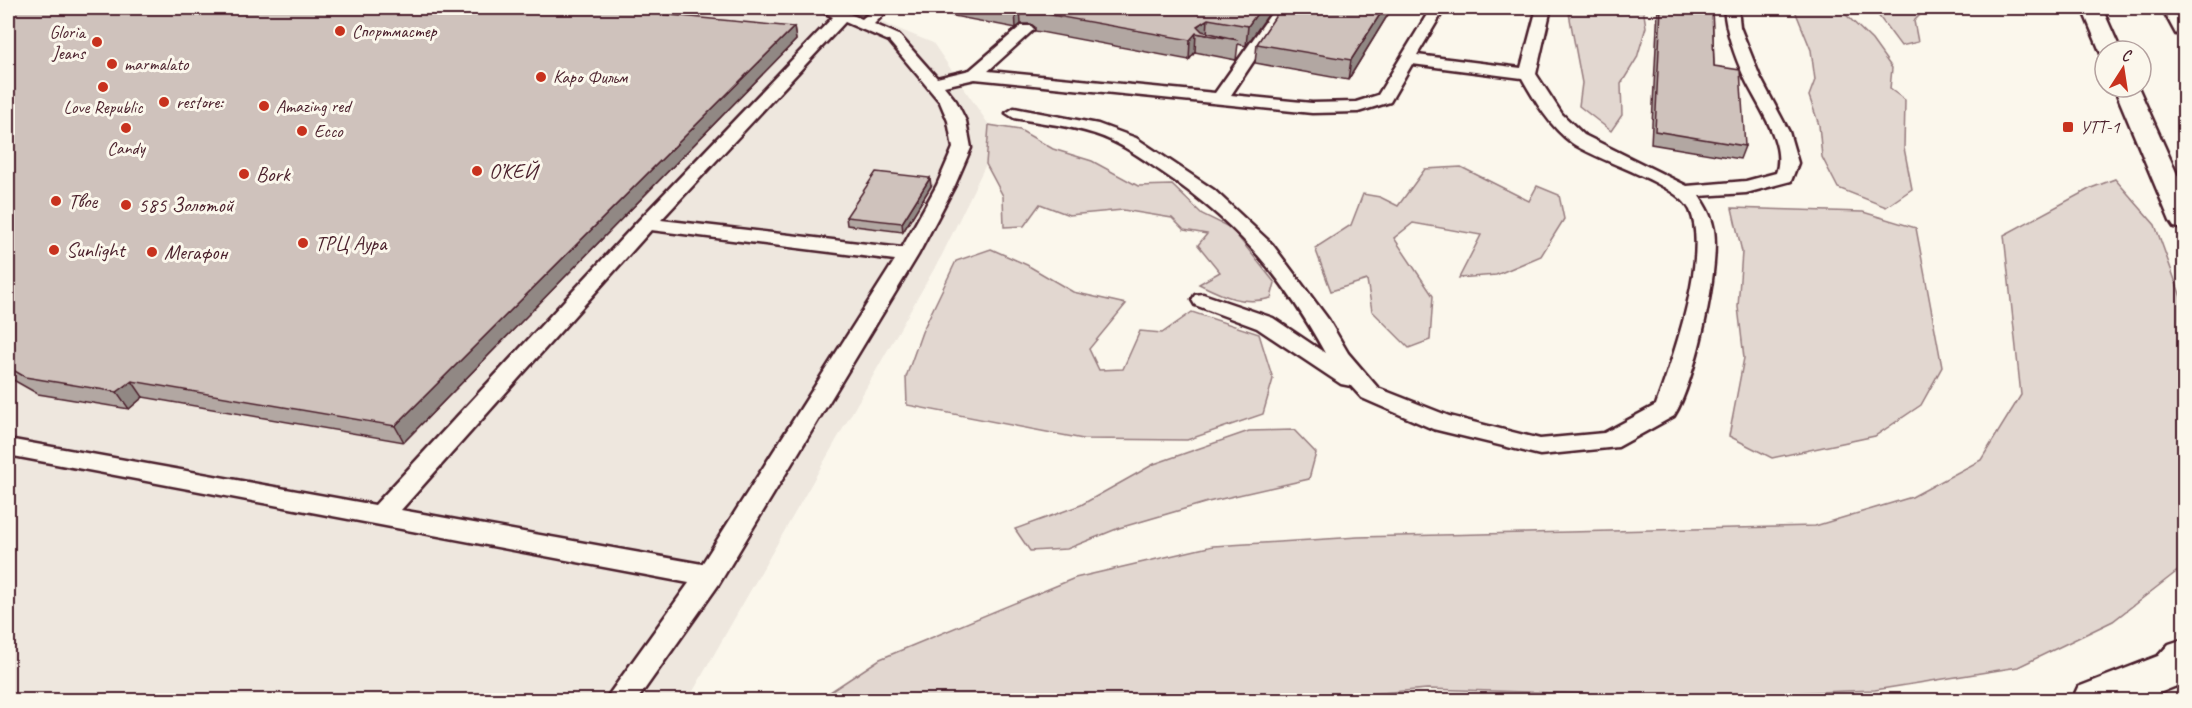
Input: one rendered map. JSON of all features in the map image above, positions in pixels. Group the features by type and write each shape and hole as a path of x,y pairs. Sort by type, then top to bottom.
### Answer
{"main road":[{"path":"2092,8 2105,39"},
{"path":"2172,8 2184,9"},
{"path":"2172,8 2184,29"},
{"path":"2131,99 2184,220"},
{"path":"2094,700 2173,669 2184,657"}],"lane":[{"path":"620,700 709,576 908,255 946,185 962,148 957,121 948,101 894,38 824,8"},
{"path":"865,24 883,8"},
{"path":"1219,100 1282,8"},
{"path":"934,82 975,74 1219,100 1312,108 1358,107 1384,98 1438,8"},
{"path":"1203,300 1265,324 1370,393 1442,423 1540,447 1609,441 1666,411 1695,322 1706,240 1699,210 1684,192 1577,138 1545,103 1528,74 1544,8"},
{"path":"1684,192 1746,187 1775,180 1784,177 1789,163 1780,132 1752,77 1733,27 1731,8"},
{"path":"380,516 646,224 844,15"},
{"path":"975,74 1026,29"},
{"path":"1228,49 1251,54"},
{"path":"1409,59 1528,74"},
{"path":"1014,113 1098,129 1130,142 1207,194 1265,248 1320,324 1339,357 1370,393"},
{"path":"646,224 908,255"},
{"path":"8,447 709,576"}],"shaded area":[{"path":"8,8 847,8 933,43 989,125 986,164 942,255 688,700 8,700"},
{"path":"1568,8 1643,8 1646,27 1637,58 1621,84 1622,115 1611,131 1579,106 1582,83"},
{"path":"1794,8 1839,8 1872,40 1892,68 1890,89 1905,100 1904,148 1912,189 1886,207 1838,188 1822,157 1819,125 1809,96 1815,80 1811,50"},
{"path":"1865,8 1926,9 1914,21 1918,42 1901,46 1878,15"},
{"path":"989,125 1020,130 1053,149 1092,161 1138,186 1172,185 1202,214 1231,228 1275,283 1271,298 1243,300 1225,296 1199,284 1220,272 1198,245 1207,234 1184,230 1172,218 1123,210 1069,215 1040,204 1024,226 1004,227 1003,196 986,164"},
{"path":"1461,167 1529,201 1537,186 1559,195 1564,219 1541,256 1496,275 1459,278 1481,235 1413,223 1394,238 1433,296 1430,340 1409,348 1372,311 1367,280 1331,291 1315,248 1351,225 1363,194 1380,197 1398,206 1425,169"},
{"path":"2115,179 2155,225 2184,305 2184,566 2113,621 2018,667 1875,690 1682,697 1427,689 1301,700 818,700 880,659 1075,578 1213,546 1358,537 1815,526 1912,497 1981,460 2021,395 2004,235 2091,188"},
{"path":"1732,208 1863,212 1916,228 1942,367 1921,405 1875,436 1772,458 1729,436 1744,358 1738,307 1742,252"},
{"path":"991,249 1027,265 1073,292 1126,304 1089,349 1099,370 1123,369 1140,331 1162,333 1192,312 1259,334 1273,379 1263,414 1187,440 1083,439 907,405 906,377 922,332 956,261"},
{"path":"1294,430 1316,453 1309,479 1208,502 1119,528 1067,549 1030,551 1015,529 1081,505 1154,464 1249,431"}],"building":[{"name":"ТРЦ Аура","path":"8,8 598,8 794,27 395,426 132,381 117,392 25,377 8,367"},
{"path":"1034,8 1261,8 1248,26 1208,19 1197,26 1202,31 1238,40 1196,33 1190,40 1034,12"},
{"path":"1281,8 1384,8 1351,60 1257,44"},
{"path":"1661,8 1712,8 1714,66 1740,70 1745,146 1655,131"},
{"path":"876,172 930,178 902,223 846,217"}],"place":[{"name":"Спортмастер","path":"340,31"},
{"name":"Gloria Jeans","path":"97,42"},
{"name":"marmalato","path":"112,64"},
{"name":"Каро Фильм","path":"541,77"},
{"name":"Love Republic","path":"103,87"},
{"name":"restore:","path":"164,102"},
{"name":"Amazing red","path":"264,106"},
{"name":"УТТ-1","path":"2068,127"},
{"name":"Candy","path":"126,128"},
{"name":"Ecco","path":"302,131"},
{"name":"О’КЕЙ","path":"477,171"},
{"name":"Bork","path":"244,174"},
{"name":"Твое","path":"56,201"},
{"name":"585 Золотой","path":"126,205"},
{"name":"ТРЦ Аура","path":"303,243"},
{"name":"Sunlight","path":"54,250"},
{"name":"Мегафон","path":"152,252"}]}
